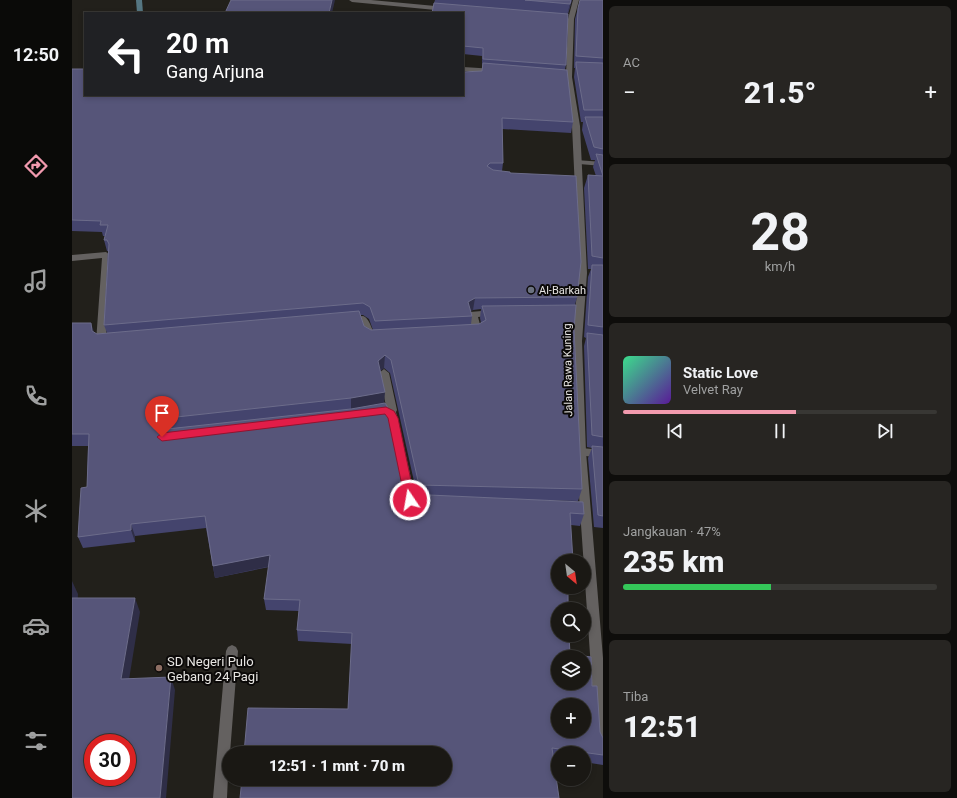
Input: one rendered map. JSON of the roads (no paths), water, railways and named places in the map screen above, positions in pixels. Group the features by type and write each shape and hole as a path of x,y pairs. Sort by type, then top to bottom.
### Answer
{"street":[{"path":"352,0 452,9"},
{"name":"Jalan Rawa Kuning","path":"576,0 568,19 569,74 579,126 579,162 576,181 587,273 576,313 581,452 603,741"},
{"path":"464,69 502,72"},
{"path":"579,162 603,164"},
{"path":"72,258 106,255 101,342 117,341"},
{"path":"462,333 477,332 473,314 504,313"},
{"path":"340,321 363,319 370,338 385,337"},
{"path":"577,341 590,343"},
{"path":"365,413 392,410 384,373"},
{"path":"388,411 393,418 410,500 416,503 423,503"},
{"path":"581,452 603,454"},
{"path":"570,507 586,508"},
{"path":"220,798 232,651"}],"waterway":[{"path":"139,0 140,12"}],"place":[{"name":"Al-Barkah","path":"531,290"},
{"name":"SD Negeri Pulo Gebang 24 Pagi","path":"159,668"}]}
